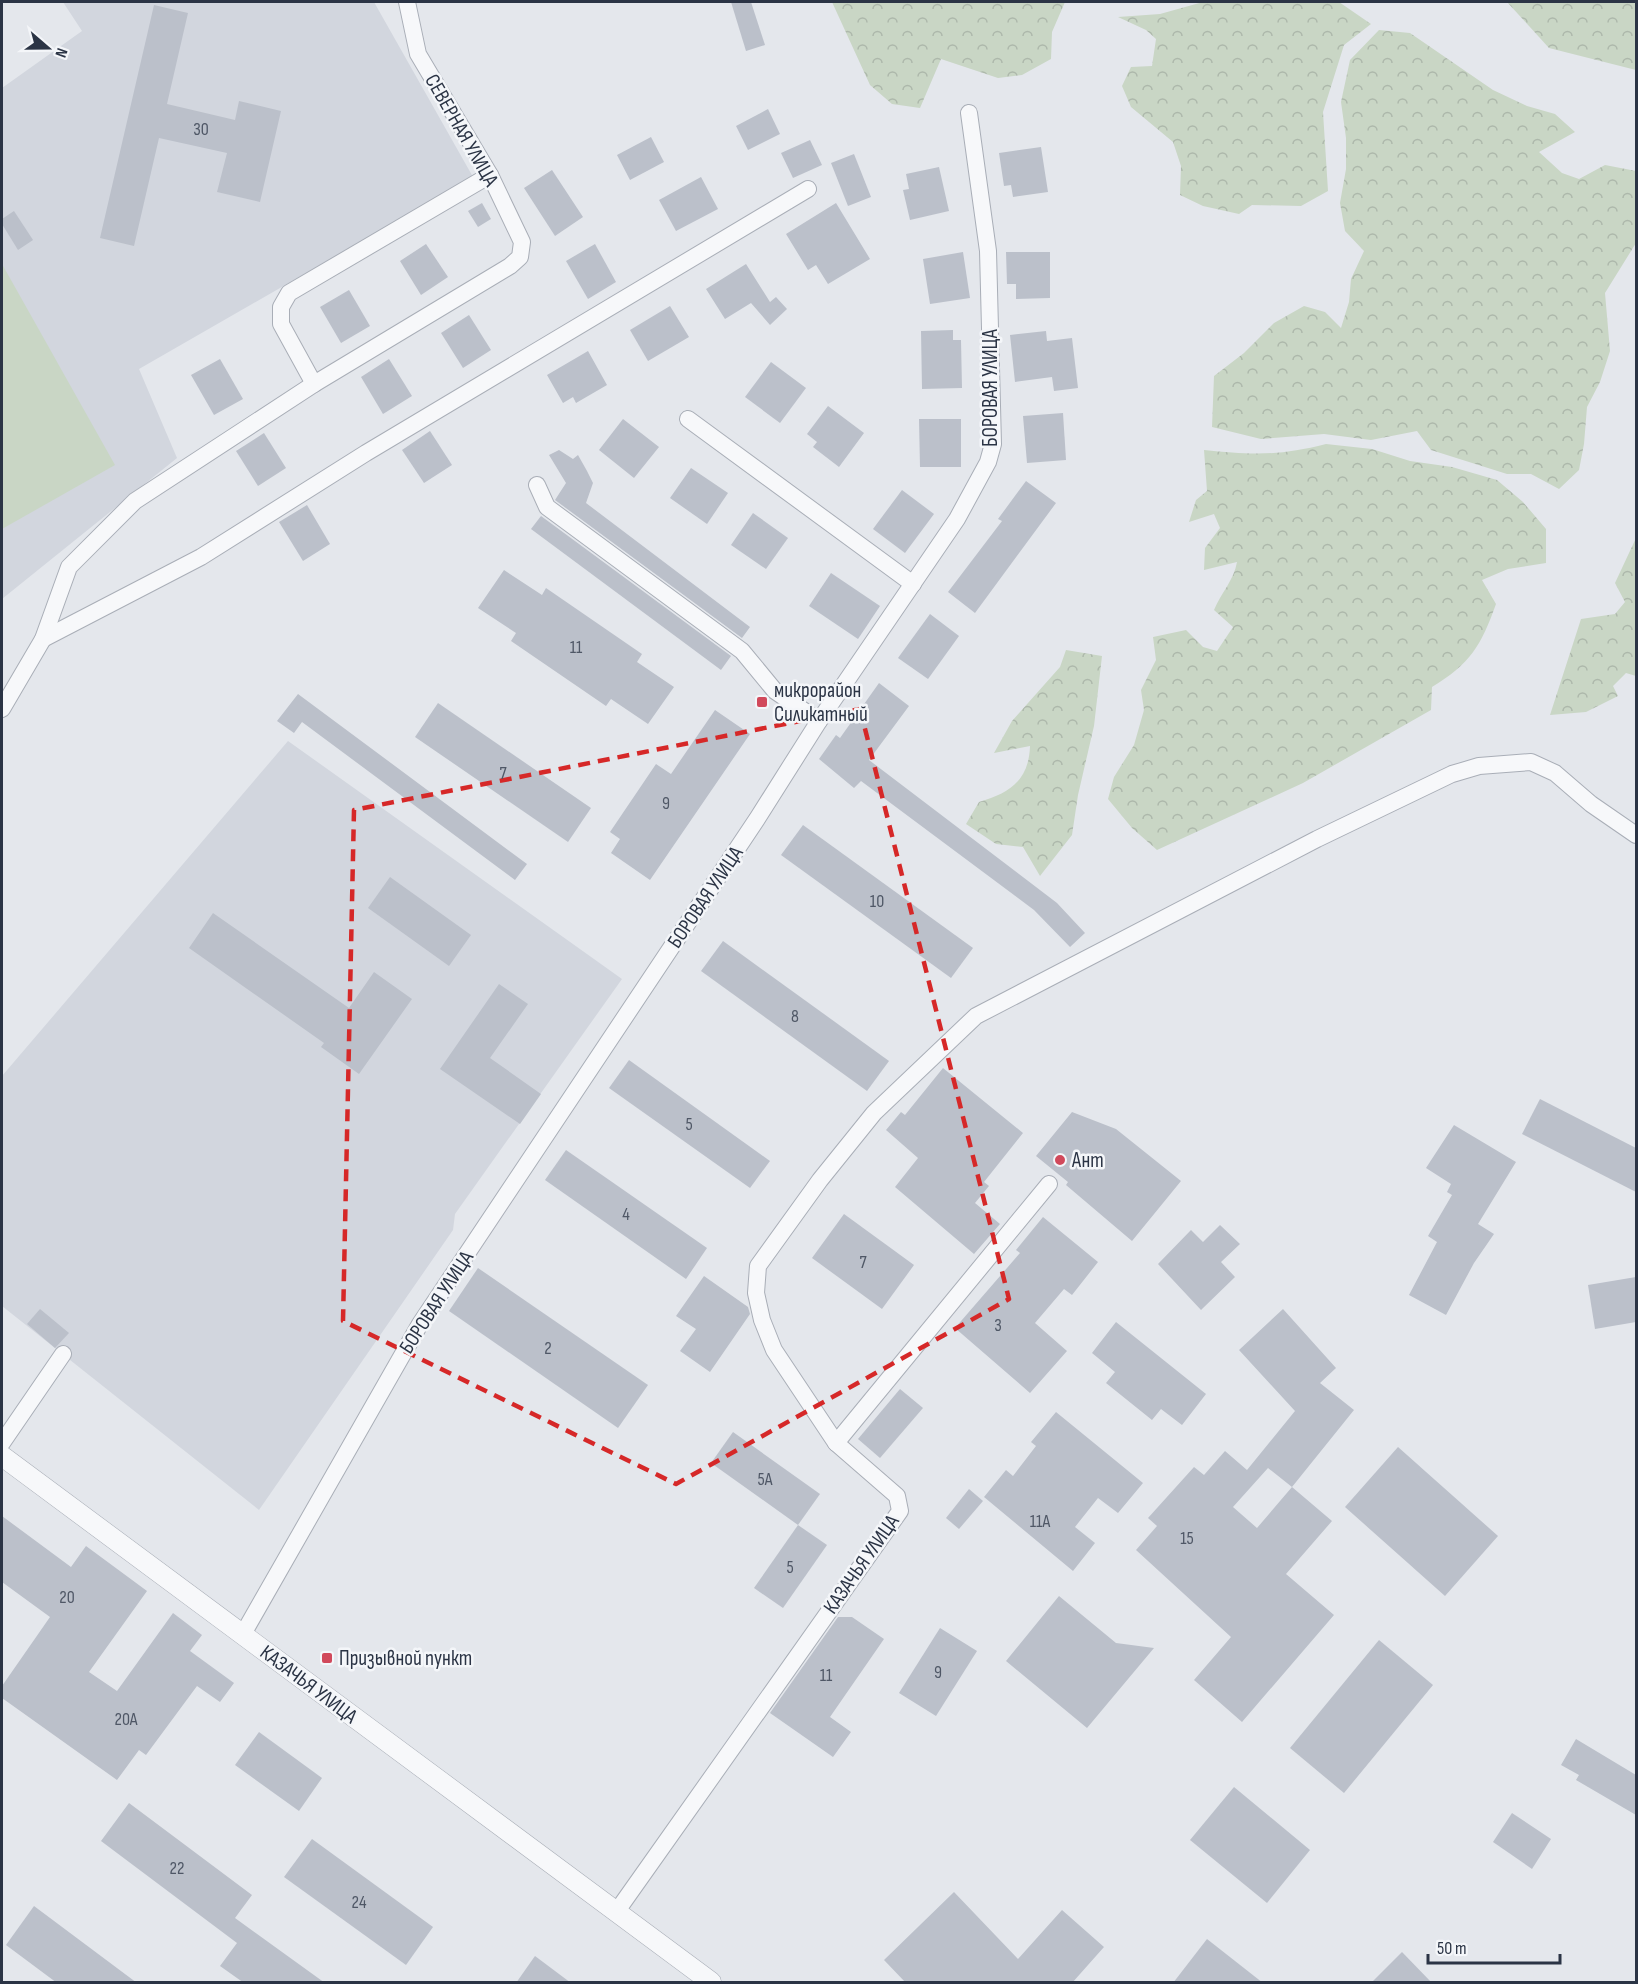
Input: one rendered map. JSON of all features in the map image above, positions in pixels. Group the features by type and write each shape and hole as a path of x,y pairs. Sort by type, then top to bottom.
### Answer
{"street":[{"name":"СЕВЕРНАЯ УЛИЦА","path":"314,384 510,266 520,257 522,242 490,175 418,54 407,2"},
{"name":"БОРОВАЯ УЛИЦА","path":"243,1634 420,1324 757,819 819,721 957,519 988,462 993,444 988,251 969,113"},
{"path":"2,708 43,639 69,567 135,501 314,384 281,324 281,307 289,294 490,175"},
{"path":"43,639 201,557 366,453 808,189"},
{"path":"688,419 913,584"},
{"path":"537,485 547,507 741,651 775,691 819,721"},
{"name":"КАЗАЧЬЯ УЛИЦА","path":"617,1911 900,1511 897,1496 836,1443 774,1350 762,1320 756,1293 758,1266 820,1180 874,1113 976,1016 1317,839 1452,774 1470,769 1531,762 1555,773 1591,804 1636,835"},
{"path":"836,1443 1049,1184"},
{"path":"2,1443 63,1354"},
{"name":"КАЗАЧЬЯ УЛИЦА","path":"2,1456 711,1983"}],"highlighted area":[{"path":"860,709 1009,1299 676,1484 343,1321 354,810"}],"shaded area":[{"path":"63,2 374,2 473,177 139,369 177,458 2,599 2,88 82,31"},
{"path":"288,741 622,979 455,1214 453,1230 259,1510 2,1306 2,1076"}],"green space":[{"path":"832,2 1065,2 1052,32 1051,59 1022,75 998,78 941,59 920,108 892,104 870,85"},
{"path":"1203,2 1339,2 1371,24 1344,45 1323,112 1328,191 1301,206 1252,205 1239,214 1203,206 1180,195 1181,166 1173,142 1131,107 1122,86 1131,67 1152,66 1156,39 1146,30 1118,17 1160,14"},
{"path":"1507,2 1636,2 1636,70 1549,48"},
{"path":"1379,30 1410,33 1493,90 1527,106 1555,114 1575,132 1539,152 1562,173 1579,179 1605,165 1636,171 1636,243 1605,293 1610,351 1600,382 1587,407 1579,470 1559,489 1531,474 1507,474 1431,450 1417,431 1371,440 1324,434 1261,439 1212,427 1214,376 1244,353 1274,323 1304,306 1325,312 1341,328 1349,302 1351,279 1364,251 1345,231 1340,203 1346,169 1346,138 1341,102 1350,60"},
{"path":"2,264 115,465 2,529"},
{"path":"1326,444 1372,449 1410,461 1452,467 1497,480 1523,502 1546,529 1546,563 1508,569 1482,580 1496,604 1491,619 1473,653 1456,670 1432,687 1431,710 1303,783 1157,850 1132,828 1108,799 1114,777 1134,745 1144,710 1141,690 1156,660 1153,637 1186,630 1203,647 1217,651 1233,627 1214,610 1233,575 1237,562 1204,570 1205,548 1220,528 1214,514 1189,522 1196,500 1207,491 1204,450 1265,453 1294,451"},
{"path":"1636,538 1636,676 1626,673 1613,686 1618,696 1586,712 1550,715 1581,619 1615,614 1625,602 1615,583"},
{"path":"1066,650 1102,656 1094,726 1078,795 1072,835 1040,876 1023,847 996,844 966,824 979,802 1000,794 1022,776 1029,758 1030,746 994,753 1012,721 1060,667"}],"building":[{"path":"731,2 751,2 765,45 746,51"},
{"path":"154,5 188,13 167,104 235,120 239,101 281,111 260,202 217,192 227,153 159,138 134,246 100,238"},
{"path":"768,109 780,134 748,150 736,126"},
{"path":"651,137 664,162 630,180 617,155"},
{"path":"810,140 822,165 793,178 781,153"},
{"path":"1041,147 1048,192 1013,197 1011,185 1004,186 999,153"},
{"path":"854,154 871,197 848,206 831,163"},
{"path":"939,167 949,211 910,220 903,190 909,189 906,174"},
{"path":"552,170 583,217 555,236 524,188"},
{"path":"701,177 718,209 676,231 659,200"},
{"path":"482,203 491,219 478,227 468,211"},
{"path":"836,203 870,259 828,284 816,265 808,270 786,234"},
{"path":"14,211 33,240 18,250 2,224 2,219"},
{"path":"426,244 448,277 421,295 400,261"},
{"path":"595,244 616,282 588,299 566,261"},
{"path":"963,252 970,298 930,304 923,259"},
{"path":"1006,252 1050,252 1050,298 1016,299 1016,284 1007,284"},
{"path":"746,264 770,302 776,297 787,309 770,325 751,303 725,319 706,289"},
{"path":"349,290 370,326 341,343 320,307"},
{"path":"670,306 689,337 648,361 630,330"},
{"path":"469,315 491,350 463,368 441,333"},
{"path":"953,330 953,340 961,340 962,388 922,389 921,331"},
{"path":"1046,331 1047,341 1072,338 1078,388 1054,391 1052,377 1015,382 1010,335"},
{"path":"588,351 607,385 576,403 573,397 563,403 547,375"},
{"path":"220,359 243,399 214,415 191,375"},
{"path":"389,359 412,396 383,414 361,377"},
{"path":"771,362 806,388 780,423 745,397"},
{"path":"828,406 864,433 839,467 813,447 817,442 807,434"},
{"path":"1063,413 1066,460 1027,463 1023,416"},
{"path":"623,419 659,447 634,478 599,450"},
{"path":"919,419 961,419 961,467 920,467"},
{"path":"430,431 452,465 424,483 402,450"},
{"path":"264,433 286,468 258,486 236,451"},
{"path":"559,450 573,459 578,455 587,471 593,483 586,503 750,627 742,638 555,500 566,483 549,455"},
{"path":"691,468 728,493 707,524 670,498"},
{"path":"1026,481 1056,503 975,613 948,592 1002,521 998,519"},
{"path":"902,490 934,514 905,553 873,529"},
{"path":"307,505 330,544 303,561 279,522"},
{"path":"753,513 788,538 766,569 731,545"},
{"path":"541,516 731,656 721,670 531,529"},
{"path":"504,570 542,595 546,588 642,654 637,662 674,687 648,724 611,699 606,706 511,641 516,633 478,608"},
{"path":"831,573 880,606 858,639 809,606"},
{"path":"930,614 959,636 928,679 898,658"},
{"path":"879,683 909,706 869,760 1057,903 1085,933 1070,947 1034,910 861,781 854,788 819,759 836,735 840,738"},
{"path":"298,694 527,864 515,880 302,722 294,733 277,721"},
{"path":"438,703 591,808 568,842 415,737"},
{"path":"715,710 750,734 650,880 611,853 620,839 610,832 656,764 671,774"},
{"path":"803,825 973,948 951,978 781,855"},
{"path":"390,877 471,935 449,966 368,908"},
{"path":"213,913 349,1008 374,972 412,999 359,1074 321,1047 324,1043 189,948"},
{"path":"723,941 889,1061 867,1091 701,971"},
{"path":"499,984 528,1004 490,1058 541,1094 520,1124 440,1069"},
{"path":"629,1060 770,1161 750,1188 609,1088"},
{"path":"943,1068 1023,1133 984,1182 989,1186 975,1203 1000,1224 974,1254 895,1187 918,1158 886,1130 901,1112 905,1115"},
{"path":"1540,1099 1636,1148 1636,1192 1522,1134"},
{"path":"1072,1112 1116,1129 1181,1181 1132,1241 1066,1185 1068,1182 1036,1156"},
{"path":"1454,1125 1516,1162 1478,1224 1494,1234 1474,1263 1446,1315 1409,1295 1437,1242 1428,1236 1452,1195 1447,1192 1451,1184 1426,1168"},
{"path":"566,1150 707,1248 686,1279 545,1180"},
{"path":"844,1214 914,1265 882,1309 812,1258"},
{"path":"1043,1217 1098,1262 1072,1295 1064,1289 1035,1323 1067,1351 1030,1393 955,1328 1020,1253 1016,1250"},
{"path":"1220,1225 1240,1244 1221,1262 1235,1277 1201,1310 1158,1264 1191,1230 1203,1242"},
{"path":"478,1268 648,1385 618,1428 449,1311"},
{"path":"704,1276 748,1307 750,1314 710,1372 680,1351 696,1329 676,1316"},
{"path":"1636,1277 1636,1322 1595,1329 1588,1285"},
{"path":"40,1309 69,1333 55,1348 27,1324"},
{"path":"1283,1309 1336,1368 1320,1383 1354,1410 1292,1487 1332,1521 1286,1574 1334,1615 1242,1722 1194,1680 1231,1637 1136,1550 1157,1526 1148,1518 1194,1467 1204,1475 1225,1451 1247,1470 1295,1411 1239,1350","holes":["1268,1468 1292,1487 1257,1528 1233,1507"]},
{"path":"1116,1322 1206,1394 1182,1425 1161,1409 1152,1420 1106,1383 1115,1372 1092,1353"},
{"path":"900,1389 923,1408 880,1458 858,1439"},
{"path":"1056,1412 1143,1483 1118,1513 1098,1498 1075,1527 1095,1543 1073,1571 984,1497 1006,1470 1013,1476 1036,1446 1031,1442"},
{"path":"733,1432 820,1494 798,1525 711,1463"},
{"path":"1398,1447 1498,1536 1445,1596 1345,1507"},
{"path":"969,1489 983,1501 959,1529 946,1518"},
{"path":"2,1516 71,1567 86,1546 147,1591 89,1672 117,1691 173,1613 202,1635 190,1651 234,1683 220,1702 197,1686 146,1755 139,1750 117,1780 2,1698 2,1686 50,1617 2,1582"},
{"path":"798,1525 827,1545 783,1608 754,1588"},
{"path":"1059,1596 1116,1643 1154,1648 1087,1728 1006,1661"},
{"path":"838,1617 852,1617 884,1639 830,1717 851,1732 833,1757 770,1713"},
{"path":"940,1628 977,1651 936,1716 899,1693"},
{"path":"1379,1640 1433,1685 1344,1793 1290,1748"},
{"path":"259,1732 322,1778 299,1811 235,1765"},
{"path":"1576,1739 1636,1775 1636,1815 1576,1780 1579,1775 1561,1765"},
{"path":"1234,1787 1310,1850 1267,1903 1190,1840"},
{"path":"129,1803 252,1895 235,1918 325,1983 244,1983 220,1966 237,1943 101,1841"},
{"path":"1512,1813 1551,1839 1532,1869 1493,1842"},
{"path":"312,1839 433,1927 406,1965 284,1877"},
{"path":"954,1892 1018,1959 1062,1910 1104,1947 1072,1983 906,1983 884,1960"},
{"path":"34,1906 137,1983 57,1983 6,1945"},
{"path":"1207,1939 1263,1983 1173,1983"},
{"path":"1402,1952 1432,1983 1371,1983"},
{"path":"535,1956 571,1983 516,1983"}],"place":[{"name":"микрорайон Силикатный","path":"762,702"},
{"name":"Ант","path":"1060,1160"},
{"name":"Призывной пункт","path":"327,1658"}]}
